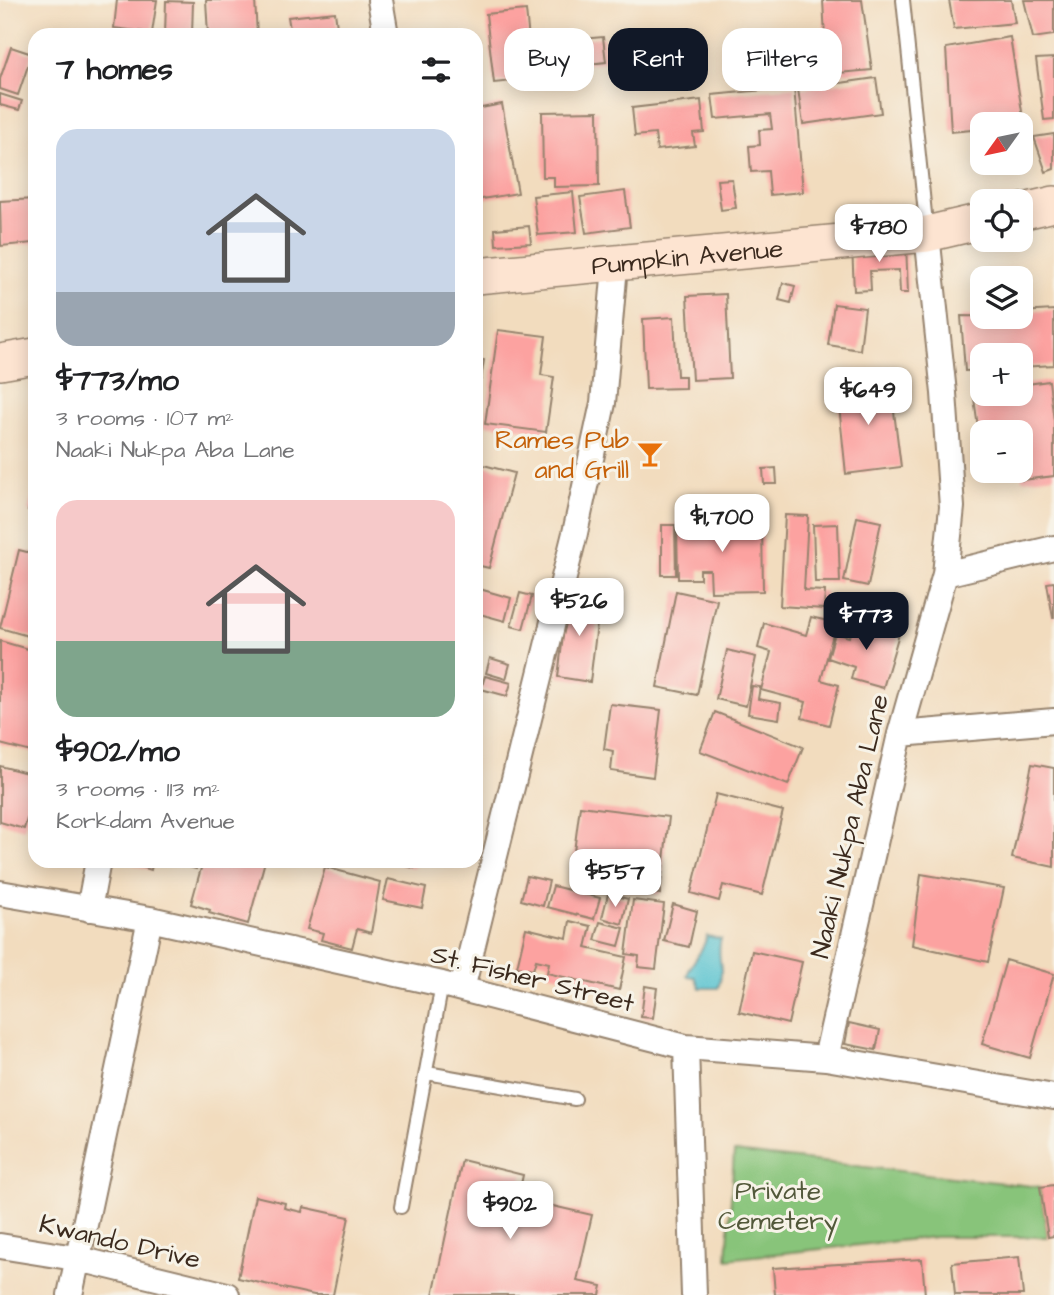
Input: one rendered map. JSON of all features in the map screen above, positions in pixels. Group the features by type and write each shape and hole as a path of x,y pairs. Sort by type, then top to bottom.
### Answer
{"street":[{"path":"380,0 385,28"},
{"path":"1033,209 1054,204"},
{"name":"Pumpkin Avenue","path":"483,275 615,266 927,234 970,224"},
{"name":"Naaki Nukpa Aba Lane","path":"825,1058 900,734 945,574 952,507 944,393 927,234"},
{"path":"452,987 575,533 603,403 615,266"},
{"path":"0,362 28,357"},
{"path":"945,574 1054,548"},
{"path":"900,734 1054,721"},
{"path":"89,909 96,868"},
{"name":"St. Fisher Street","path":"0,893 150,919 452,987 686,1047 825,1058 1054,1097"},
{"path":"69,1295 150,919"},
{"path":"686,1047 694,1295"},
{"name":"Kwando Drive","path":"0,1246 75,1258 217,1294"}],"lane":[{"path":"903,0 927,234"},
{"path":"401,1207 427,1073 452,987"},
{"path":"427,1073 575,1099"}],"green space":[{"name":"Private Cemetery","path":"734,1152 1040,1187 1048,1237 935,1237 727,1259"}],"water":[{"path":"707,936 721,939 721,974 718,988 700,988 695,977 687,976"}],"building":[{"path":"117,0 157,0 153,28 114,28"},
{"path":"206,0 255,0 257,28 208,28"},
{"path":"823,0 862,0 872,70 842,73 842,28 825,28"},
{"path":"949,0 1011,0 1015,23 954,29"},
{"path":"1024,0 1054,0 1054,35 1033,38"},
{"path":"166,1 193,2 192,28 165,28"},
{"path":"526,10 528,28 504,28 504,82 494,83 486,14"},
{"path":"335,12 337,28 290,28 288,17"},
{"path":"603,37 606,62 594,63 594,38"},
{"path":"1010,37 1022,112 970,112 970,130 951,132 946,48"},
{"path":"11,47 28,53 28,66 18,95 0,89 0,79"},
{"path":"1054,58 1054,119 1044,120 1036,59"},
{"path":"876,78 881,113 803,124 798,91 842,91 842,83"},
{"path":"794,91 803,192 770,195 768,171 751,172 749,146 760,145 759,130 772,129 770,114 715,119 712,95"},
{"path":"0,94 22,101 19,110 0,105"},
{"path":"701,100 704,132 693,133 695,146 657,150 655,134 635,136 632,108"},
{"path":"502,104 518,193 483,199 483,108"},
{"path":"598,111 599,186 554,187 554,177 543,177 542,112"},
{"path":"1054,134 1054,169 1046,172 1034,137"},
{"path":"732,179 736,208 721,210 717,180"},
{"path":"625,191 630,227 586,233 580,197"},
{"path":"573,192 577,232 538,235 533,196"},
{"path":"28,199 28,243 1,246 0,201"},
{"path":"529,226 531,243 496,245 495,229"},
{"path":"906,244 908,293 900,293 899,270 870,271 871,290 854,291 852,246"},
{"path":"783,283 795,286 791,303 779,300"},
{"path":"726,294 730,378 692,380 687,296"},
{"path":"834,304 865,308 860,350 828,345"},
{"path":"1054,310 1054,365 1033,366 1033,343 970,343 970,371 965,371 961,316 970,316 970,329 1033,329 1033,311"},
{"path":"674,317 677,376 685,376 685,388 646,389 643,319"},
{"path":"498,330 546,336 541,375 554,377 546,432 485,424"},
{"path":"890,380 901,467 846,474 837,386"},
{"path":"1049,381 1054,421 1054,476 1033,479 1033,420 977,420 975,406 1033,406 1033,383"},
{"path":"483,465 514,473 489,568 483,567"},
{"path":"776,468 777,484 764,484 763,469"},
{"path":"785,515 808,516 804,590 825,591 824,609 780,606"},
{"path":"857,517 881,522 868,586 844,581"},
{"path":"762,521 763,591 711,592 710,570 700,570 700,579 678,579 677,522"},
{"path":"838,524 840,582 815,582 813,525"},
{"path":"662,525 675,525 676,575 662,575"},
{"path":"19,550 28,552 28,636 0,628"},
{"path":"1054,582 1054,618 1053,618 1047,583"},
{"path":"483,590 511,598 505,621 483,615"},
{"path":"676,591 717,600 697,695 657,687"},
{"path":"520,593 532,596 523,629 511,626"},
{"path":"568,595 600,599 590,682 558,677"},
{"path":"811,617 836,623 821,680 839,685 829,725 802,718 806,702 761,690 771,652 758,648 764,623 806,635"},
{"path":"854,620 899,634 883,688 851,679 854,667 828,658 835,633 849,637"},
{"path":"0,641 28,649 28,751 0,744"},
{"path":"727,650 756,657 746,706 716,699"},
{"path":"490,658 510,664 506,679 486,673"},
{"path":"485,676 511,683 507,696 483,690"},
{"path":"752,686 760,687 758,699 781,703 779,719 748,714"},
{"path":"610,704 661,710 653,777 611,771 613,751 604,749"},
{"path":"715,712 803,747 788,785 700,751"},
{"path":"1032,764 1054,768 1054,867 1012,858"},
{"path":"0,766 28,773 28,819 24,829 0,822"},
{"path":"716,794 783,811 762,895 723,885 719,901 691,893"},
{"path":"580,806 669,817 660,894 570,882"},
{"path":"201,868 263,868 248,924 209,913 210,910 191,904"},
{"path":"325,868 380,882 371,933 357,929 352,948 321,940 323,933 307,929"},
{"path":"921,874 1004,888 988,962 912,945"},
{"path":"527,876 549,881 543,906 521,900"},
{"path":"388,879 426,888 422,908 383,900"},
{"path":"553,886 600,898 594,919 547,907"},
{"path":"608,894 628,899 622,924 602,918"},
{"path":"633,900 664,904 656,969 638,967 639,956 626,954"},
{"path":"673,904 697,911 689,947 664,941"},
{"path":"570,921 591,926 586,948 626,957 619,990 547,973 549,963 536,960 533,970 517,967 526,928 567,938"},
{"path":"600,922 624,928 619,946 595,940"},
{"path":"752,951 802,962 788,1024 739,1012"},
{"path":"1006,960 1054,974 1030,1058 982,1044"},
{"path":"645,986 657,988 653,1018 641,1017"},
{"path":"849,1023 880,1030 876,1050 845,1044"},
{"path":"462,1160 523,1175 518,1198 592,1215 577,1281 602,1286 600,1295 433,1295"},
{"path":"1054,1185 1054,1236 1048,1237 1040,1187"},
{"path":"255,1196 285,1203 284,1208 302,1212 303,1207 349,1217 333,1295 314,1295 238,1278"},
{"path":"1019,1257 1023,1295 955,1295 952,1263"},
{"path":"922,1259 925,1295 775,1295 773,1268"}],"place":[{"name":"Rames Pub and Grill","path":"650,454"}]}
